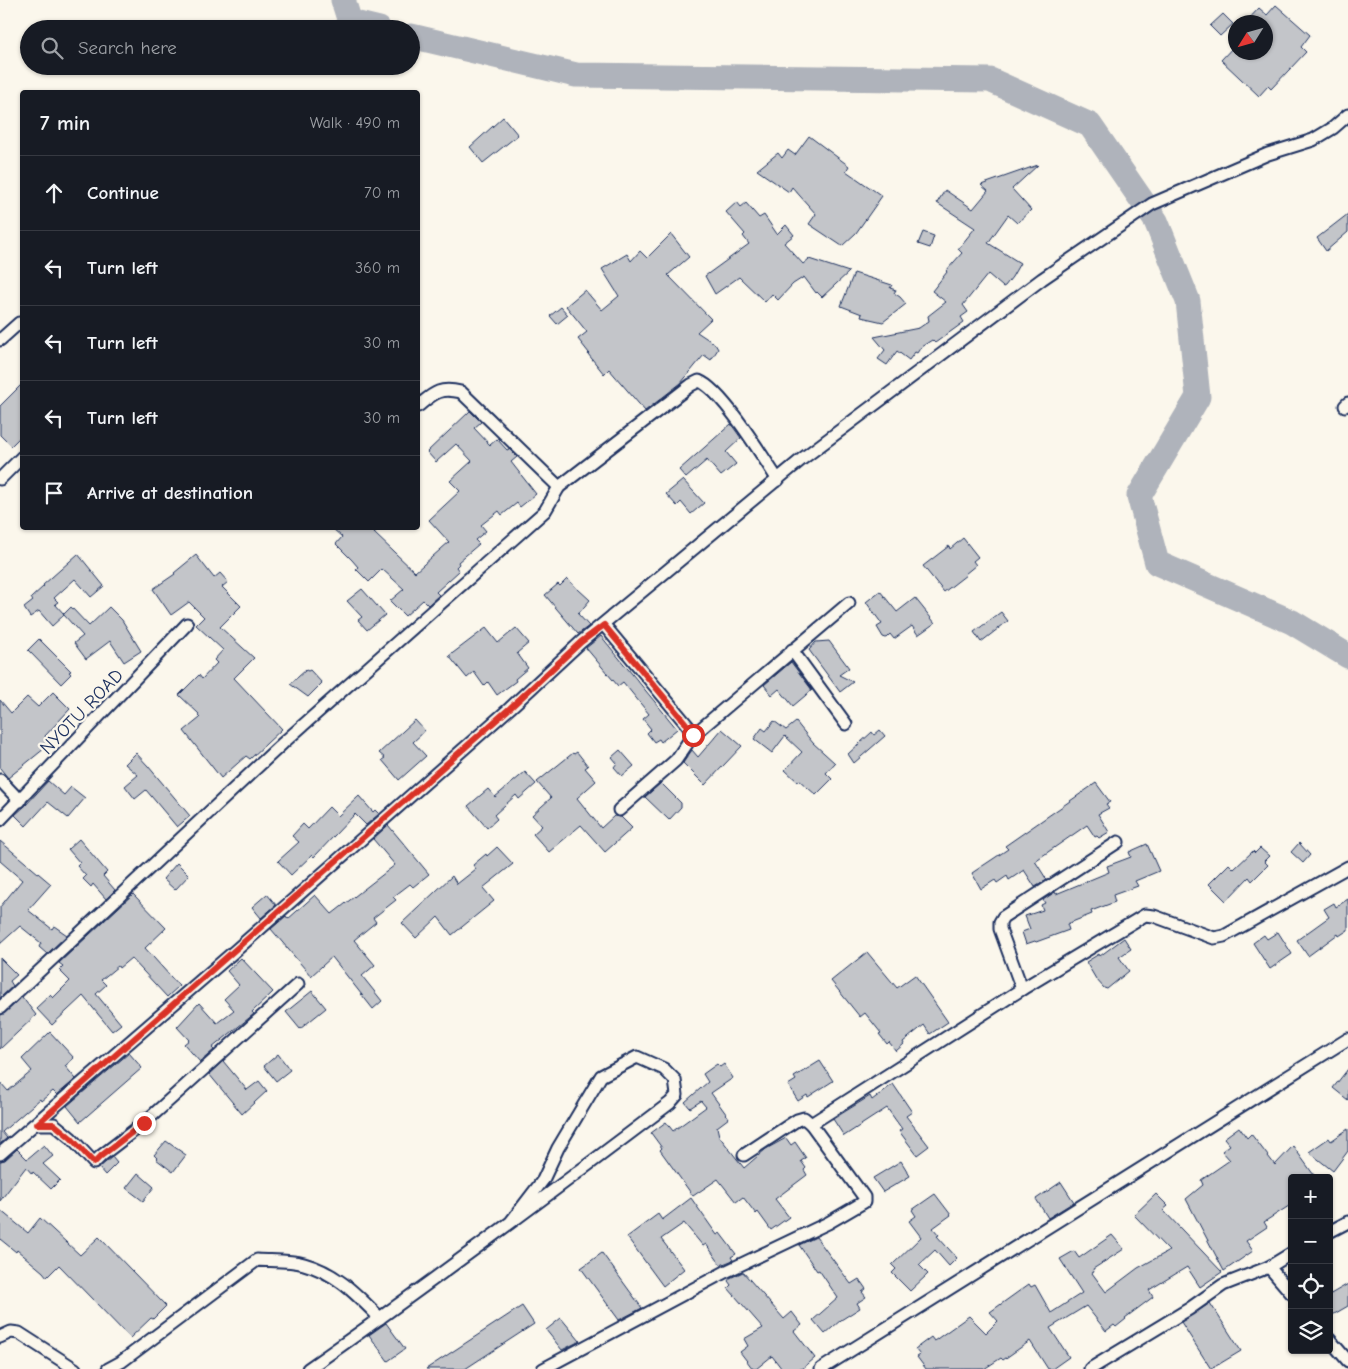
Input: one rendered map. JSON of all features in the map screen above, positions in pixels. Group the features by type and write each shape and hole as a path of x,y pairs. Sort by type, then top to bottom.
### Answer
{"street":[{"path":"0,1154 37,1124 443,767 581,642 810,454 1042,279 1152,204 1268,154 1313,140 1333,128 1348,114"},
{"path":"0,340 19,323"},
{"path":"0,1008 283,743 545,511 559,487 691,385 699,381 707,384 734,415 778,480"},
{"path":"420,405 440,390 450,389 461,392 559,487"},
{"path":"0,479 20,459"},
{"path":"619,810 676,760 693,735 849,603"},
{"name":"NYOTU ROAD","path":"0,820 187,624"},
{"path":"604,625 688,726 693,735"},
{"path":"792,650 846,724"},
{"path":"0,780 20,801"},
{"path":"1022,989 1000,929 1000,922 1003,917 1118,842"},
{"path":"811,1124 1022,989 1145,915 1154,916 1214,938 1224,936 1348,867"},
{"path":"37,1124 54,1124 71,1138 94,1163 144,1123 298,984"},
{"path":"820,1369 1348,1039"},
{"path":"308,1369 510,1223 670,1103 677,1095 675,1080 664,1069 637,1057 601,1076 558,1148 543,1180 510,1223"},
{"path":"544,1369 725,1272 828,1224 864,1202 864,1197 811,1124 804,1118 797,1120 744,1155"},
{"path":"1333,1230 1348,1222"},
{"path":"1090,1369 1189,1309 1223,1285 1288,1256"},
{"path":"108,1369 121,1362 257,1260 303,1264 328,1272 347,1285 380,1318"},
{"path":"1269,1266 1288,1289"},
{"path":"0,1337 11,1332 19,1333 75,1369"},
{"path":"1333,1344 1348,1361"}],"building":[{"path":"1276,5 1310,35 1301,47 1306,52 1271,89 1268,86 1259,96 1221,60 1228,53 1228,60 1273,60 1273,15 1267,15"},
{"path":"1259,8 1267,15 1252,15"},
{"path":"1223,14 1228,19 1228,29 1220,36 1210,26"},
{"path":"503,117 518,135 483,163 470,147"},
{"path":"809,136 849,166 846,171 882,196 856,233 842,246 809,224 816,214 792,187 789,192 757,170 778,153 782,158 788,150 795,155"},
{"path":"1038,165 1012,189 1031,210 1017,223 1008,215 988,243 1020,263 1005,286 1003,287 988,274 963,305 968,312 961,317 964,322 935,343 932,340 921,347 909,360 897,351 887,365 878,359 885,350 874,337 919,328 929,321 928,316 946,302 932,291 962,253 958,249 975,228 937,203 945,190 973,209 988,191 981,185"},
{"path":"737,202 741,207 746,203 759,218 764,215 777,234 786,225 794,235 784,243 803,264 809,259 849,272 822,297 816,293 804,277 793,284 778,300 772,294 765,302 739,277 715,294 705,276 749,244 743,236 745,234 726,212"},
{"path":"1348,214 1348,232 1326,251 1317,238"},
{"path":"923,232 934,236 930,248 918,244"},
{"path":"671,234 689,257 668,275 711,319 697,332 715,344 718,349 711,360 704,355 681,383 645,411 609,369 604,374 588,354 578,339 587,332 566,306 585,290 602,310 619,296 602,269 627,254 631,261 640,251 647,258"},
{"path":"854,273 892,285 890,288 896,290 894,293 906,304 883,322 861,317 862,314 841,306"},
{"path":"561,307 568,315 557,324 550,316"},
{"path":"20,386 20,437 11,446 0,435 0,406"},
{"path":"470,411 481,422 474,428 490,445 497,439 517,457 511,462 536,494 520,507 517,503 502,515 499,511 481,525 486,531 475,540 479,544 458,562 459,564 456,567 459,571 436,592 439,595 428,605 423,600 405,616 390,601 404,589 382,569 369,582 356,569 358,567 352,560 336,544 342,537 334,530 377,530 374,533 415,572 449,542 429,520 460,491 450,481 472,461 456,444 436,462 427,452"},
{"path":"731,424 741,438 726,452 736,464 721,476 707,460 686,478 679,470"},
{"path":"683,480 704,503 691,514 681,502 677,506 666,494"},
{"path":"963,538 978,557 973,561 976,565 944,592 923,566 949,546 950,549"},
{"path":"78,554 104,586 91,597 75,579 54,598 58,602 55,604 64,614 71,607 89,626 109,607 122,620 141,651 124,662 110,641 86,659 74,643 83,636 64,615 52,626 39,611 30,617 24,608 33,601 31,598 43,585"},
{"path":"196,555 214,578 220,573 228,582 222,587 241,606 220,627 254,658 234,678 282,729 250,759 246,756 221,778 184,731 200,718 199,714 179,695 199,675 202,679 217,663 214,660 223,650 196,625 204,617 189,602 171,615 153,589 175,574"},
{"path":"567,579 590,600 578,614 589,626 578,634 545,595 558,584 560,586"},
{"path":"362,589 385,615 367,630 358,620 362,617 347,601"},
{"path":"880,591 897,612 915,598 935,623 918,635 912,626 894,639 890,634 886,638 883,637 877,627 882,624 866,602"},
{"path":"1001,612 1008,621 981,642 974,632"},
{"path":"486,628 498,643 516,628 529,643 517,653 528,668 515,679 516,681 497,695 488,682 484,686 474,672 467,678 449,656"},
{"path":"601,636 677,729 661,742 659,739 654,742 647,733 651,729 643,719 649,714 623,682 618,686 586,648"},
{"path":"39,639 71,671 69,672 71,674 61,684 28,650"},
{"path":"829,641 849,668 839,675 853,682 840,692 809,650 816,642"},
{"path":"791,662 812,690 793,706 779,689 772,695 764,685"},
{"path":"306,670 310,670 322,683 308,697 290,684"},
{"path":"53,692 70,709 45,736 50,744 8,778 0,768 0,700 11,713 27,697 38,707"},
{"path":"415,720 425,731 413,742 426,756 399,780 382,760 385,758 379,753"},
{"path":"774,721 786,730 796,722 813,743 835,763 826,773 832,779 816,795 785,770 802,752 785,736 772,753 754,739 762,728 766,731"},
{"path":"722,729 742,746 705,785 683,763 692,750 698,757"},
{"path":"880,730 885,736 854,763 848,754 872,732 874,735"},
{"path":"620,750 634,766 622,776 614,767 617,763 612,757"},
{"path":"577,752 588,766 585,768 596,781 577,798 601,828 614,816 621,817 632,828 605,852 581,825 549,852 533,834 542,826 532,815 551,798 537,782 573,753"},
{"path":"136,753 190,816 177,827 146,790 135,799 125,786 138,775 125,764"},
{"path":"525,772 536,784 519,799 516,795 494,815 497,819 487,828 468,806 488,789 495,797"},
{"path":"48,781 64,795 71,787 85,798 68,818 48,802 26,826 15,815"},
{"path":"661,783 681,803 681,807 669,820 645,797"},
{"path":"1096,783 1110,802 1106,804 1109,808 1098,814 1109,832 1099,838 1095,837 1087,825 1035,861 1047,880 1035,887 1024,870 1009,880 1007,876 997,883 995,880 981,889 972,873 1008,849 1005,846"},
{"path":"359,796 373,812 375,810 379,814 366,825 355,814 314,857 312,855 291,875 278,861 299,842 292,836 303,824 308,829 329,807 338,816"},
{"path":"388,825 429,874 413,887 410,884 393,897 396,900 373,918 376,922 354,940 375,965 362,976 382,1001 373,1009 332,957 311,976 271,929 286,916 288,919 315,895 332,914 395,865 373,839"},
{"path":"79,839 107,872 103,876 115,890 106,899 93,884 91,887 83,879 86,876 77,866 80,863 68,849"},
{"path":"0,841 51,884 28,910 52,929 54,926 67,935 47,954 39,947 41,943 20,926 0,944 0,907 22,880 0,861"},
{"path":"1299,843 1310,855 1303,863 1291,852"},
{"path":"1147,844 1159,871 1135,881 1138,886 1113,895 1115,902 1091,911 1092,914 1067,924 1069,930 1026,944 1022,932 1030,929 1025,916 1043,910 1041,905 1045,903 1043,900 1055,892 1056,894 1109,872 1107,866 1131,857 1129,852"},
{"path":"497,847 513,864 483,888 494,901 452,935 438,917 416,938 402,923 452,876 457,884 476,869 473,865"},
{"path":"1260,848 1269,856 1264,861 1268,865 1252,881 1249,877 1226,901 1209,884 1229,864 1234,869 1253,851 1255,853"},
{"path":"177,863 189,875 175,890 163,879"},
{"path":"133,894 166,928 145,948 179,986 167,997 131,958 101,980 106,985 96,994 121,1024 112,1031 83,996 52,1025 36,1008 50,995 53,998 70,981 59,970 63,966 59,963"},
{"path":"267,894 276,905 261,918 252,907"},
{"path":"1348,899 1348,930 1339,936 1338,934 1308,956 1297,940 1329,917 1324,909 1334,903 1336,907"},
{"path":"1278,932 1292,954 1270,969 1253,943 1264,935 1267,939"},
{"path":"1124,938 1131,949 1119,957 1129,971 1107,989 1104,988 1086,962 1099,954 1100,956"},
{"path":"867,952 897,988 915,975 948,1022 930,1034 924,1025 903,1042 904,1044 896,1051 889,1042 887,1044 865,1013 860,1017 831,981"},
{"path":"0,958 17,975 10,981 13,986 0,998"},
{"path":"241,958 273,992 252,1012 254,1014 212,1048 214,1050 200,1062 184,1044 189,1040 177,1027 199,1003 217,1023 234,1010 224,999 239,985 227,971"},
{"path":"312,991 326,1008 300,1029 286,1012"},
{"path":"22,997 36,1015 0,1049 0,1015 5,1013"},
{"path":"50,1032 74,1058 65,1066 76,1079 57,1095 53,1091 41,1101 40,1099 2,1132 7,1138 0,1144 0,1082 8,1091 32,1071 22,1059"},
{"path":"129,1053 142,1068 80,1122 67,1106"},
{"path":"278,1054 290,1070 276,1081 264,1066"},
{"path":"223,1061 247,1090 259,1081 267,1091 242,1114 209,1074"},
{"path":"820,1061 833,1081 798,1101 788,1085 796,1080 794,1077"},
{"path":"717,1064 720,1067 724,1064 733,1078 711,1093 729,1118 717,1127 719,1136 744,1168 766,1149 786,1138 791,1145 795,1142 806,1158 801,1161 806,1168 804,1170 807,1175 775,1199 789,1217 771,1230 758,1212 756,1214 743,1197 736,1202 718,1179 693,1196 660,1150 662,1148 651,1133 666,1122 673,1131 706,1107 701,1101 690,1108 685,1102 708,1082 703,1074"},
{"path":"1348,1069 1348,1100 1333,1088"},
{"path":"893,1084 912,1112 906,1116 929,1146 917,1155 899,1131 902,1129 887,1108 844,1136 833,1119 870,1096 872,1100"},
{"path":"1239,1127 1247,1138 1251,1134 1275,1165 1293,1146 1313,1174 1288,1174 1288,1207 1264,1222 1267,1227 1246,1241 1253,1251 1224,1271 1186,1199 1203,1185 1201,1180 1230,1160 1222,1151 1230,1145 1224,1138"},
{"path":"1348,1129 1348,1151 1333,1171 1309,1152 1329,1138 1331,1141"},
{"path":"166,1141 186,1155 173,1172 156,1159 154,1155"},
{"path":"44,1145 53,1156 43,1164 60,1180 51,1189 26,1167 0,1201 0,1161 5,1160 17,1149 27,1159"},
{"path":"112,1157 117,1163 105,1175 99,1168"},
{"path":"901,1161 910,1176 883,1192 873,1178"},
{"path":"138,1173 154,1187 143,1201 126,1188"},
{"path":"1061,1182 1074,1202 1048,1218 1036,1199"},
{"path":"935,1194 951,1215 933,1228 939,1235 937,1236 957,1258 949,1266 935,1250 919,1265 928,1274 910,1291 892,1273 896,1269 892,1265 921,1237 909,1221 916,1216 912,1210"},
{"path":"1156,1194 1168,1206 1163,1210 1222,1272 1200,1287 1187,1267 1149,1290 1153,1297 1116,1327 1114,1325 1106,1331 1086,1306 1050,1328 1069,1357 1052,1369 1048,1369 1030,1341 1003,1360 1001,1358 984,1369 926,1369 917,1357 920,1355 915,1349 931,1337 934,1341 969,1316 986,1333 998,1321 990,1312 1029,1284 1031,1287 1035,1285 1051,1313 1082,1293 1060,1259 1074,1251 1079,1258 1112,1235 1124,1249 1093,1269 1094,1272 1092,1273 1106,1292 1138,1268 1169,1251 1134,1215"},
{"path":"691,1198 717,1235 720,1233 736,1254 731,1257 733,1260 721,1265 706,1244 703,1246 684,1223 661,1239 684,1269 663,1286 627,1237 658,1214 662,1220"},
{"path":"0,1210 28,1233 40,1218 80,1255 99,1237 166,1306 130,1338 59,1265 47,1277 17,1250 16,1252 0,1239"},
{"path":"816,1237 851,1284 859,1279 866,1289 862,1292 866,1297 857,1303 860,1308 841,1320 825,1334 813,1320 838,1298 799,1245"},
{"path":"602,1253 642,1308 619,1320 581,1268"},
{"path":"743,1272 784,1319 792,1312 802,1325 794,1331 815,1358 802,1369 782,1369 772,1356 756,1369 753,1369 740,1352 748,1346 744,1339 763,1328 728,1288 731,1285 728,1281 730,1278"},
{"path":"1348,1284 1348,1306 1333,1315 1333,1309 1333,1293"},
{"path":"1210,1303 1241,1351 1211,1369 1181,1322"},
{"path":"522,1306 534,1324 465,1369 426,1369"},
{"path":"561,1318 580,1341 562,1350 546,1330"},
{"path":"386,1323 405,1349 388,1361 369,1335"}],"waterway":[{"path":"343,0 349,20"},
{"path":"420,38 576,75 990,80 1090,125 1156,221 1188,301 1198,397 1139,496 1157,563 1292,622 1348,656"}],"route":[{"path":"144,1123 94,1163 71,1138 54,1124 37,1124 510,708 581,642 604,625 688,726 693,735"}]}
